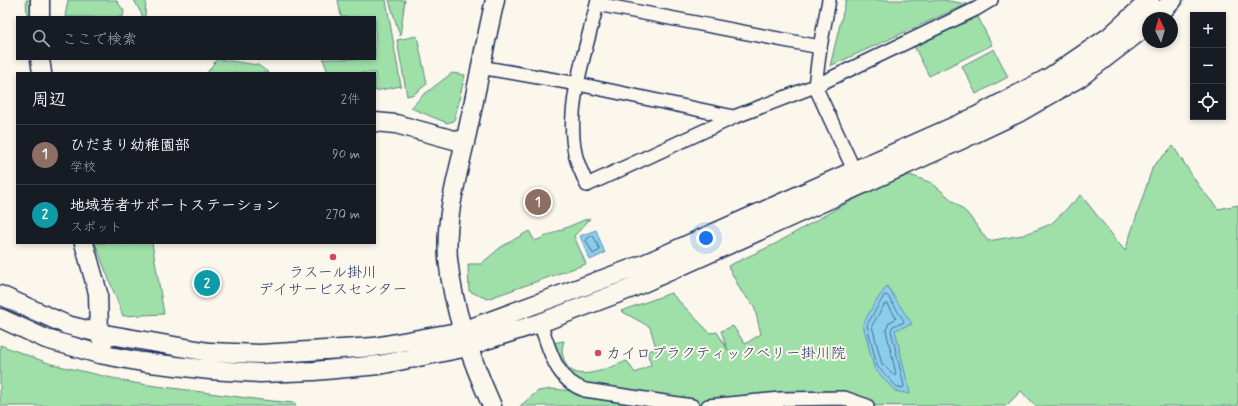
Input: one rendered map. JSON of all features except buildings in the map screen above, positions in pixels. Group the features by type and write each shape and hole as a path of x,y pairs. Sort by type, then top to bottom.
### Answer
{"street":[{"path":"40,0 40,16"},
{"path":"492,406 465,339 455,304 448,258 448,230 456,177 465,143 495,0"},
{"path":"829,0 820,46 815,86 854,170"},
{"path":"820,46 597,2 578,84 572,131 575,155 587,185 734,117 815,86 976,9 990,0"},
{"path":"0,318 46,339 69,347 179,368 231,371 314,372 379,365 465,339 644,264 975,117 1050,77 1109,36 1150,0"},
{"path":"1161,12 1173,0"},
{"path":"0,295 47,318 99,334 209,352 260,354 374,347 465,339 486,340 540,323 632,288 1020,112 1079,78 1142,30"},
{"path":"40,60 42,72"},
{"path":"480,67 578,84 734,117"},
{"path":"376,122 396,124 465,143"},
{"path":"84,244 98,293 99,334 107,347 178,359 231,371"},
{"path":"540,323 558,371 574,386 585,390 692,406"},
{"path":"69,347 88,343 99,334"},
{"path":"708,406 844,398 867,406"}],"green space":[{"path":"26,0 41,0 39,16 27,16"},
{"path":"68,0 116,0 124,11 123,16 65,16"},
{"path":"134,0 146,0 145,16 142,16"},
{"path":"338,0 386,0 401,86 376,91 376,72 328,72 323,60 376,60 376,16 341,16"},
{"path":"389,0 405,0 400,36"},
{"path":"846,0 943,0 967,4 830,66"},
{"path":"977,15 992,45 929,76 914,46"},
{"path":"417,36 427,84 414,94 407,96 397,40"},
{"path":"994,49 1008,77 976,94 962,66"},
{"path":"216,60 224,60 258,65 268,72 208,72"},
{"path":"452,73 465,75 454,121 447,123 411,108 422,96"},
{"path":"1173,146 1199,186 1218,209 1238,205 1238,406 1035,406 1021,391 1006,406 689,405 637,398 597,385 580,384 565,378 552,343 564,341 562,347 563,357 570,369 576,373 585,374 603,370 627,361 635,373 651,365 647,352 656,348 650,327 621,311 671,293 710,333 717,332 728,350 721,331 733,326 745,344 761,334 754,306 741,291 728,266 775,244 841,206 889,182 910,175 932,183 967,213 988,241 1023,235 1051,224 1081,195 1125,251 1153,166"},
{"path":"590,219 574,236 586,264 487,299 469,291 468,264 481,264 501,247 529,231 535,241 584,220"},
{"path":"95,244 152,244 164,314 123,316"},
{"path":"0,345 51,364 134,383 295,403 296,406 0,406"},
{"path":"552,389 619,395 666,406 520,406 538,391"}],"water":[{"path":"596,230 605,253 590,260 580,236"},
{"path":"887,286 912,324 895,330 910,394 895,391 874,368 863,324 874,304"}],"place":[{"name":"ひだまり幼稚園部","path":"538,202"},
{"name":"ラスール掛川 デイサービスセンター","path":"333,257"},
{"name":"地域若者サポートステーション","path":"207,283"},
{"name":"カイロプラクティックベリー掛川院","path":"598,353"}]}
